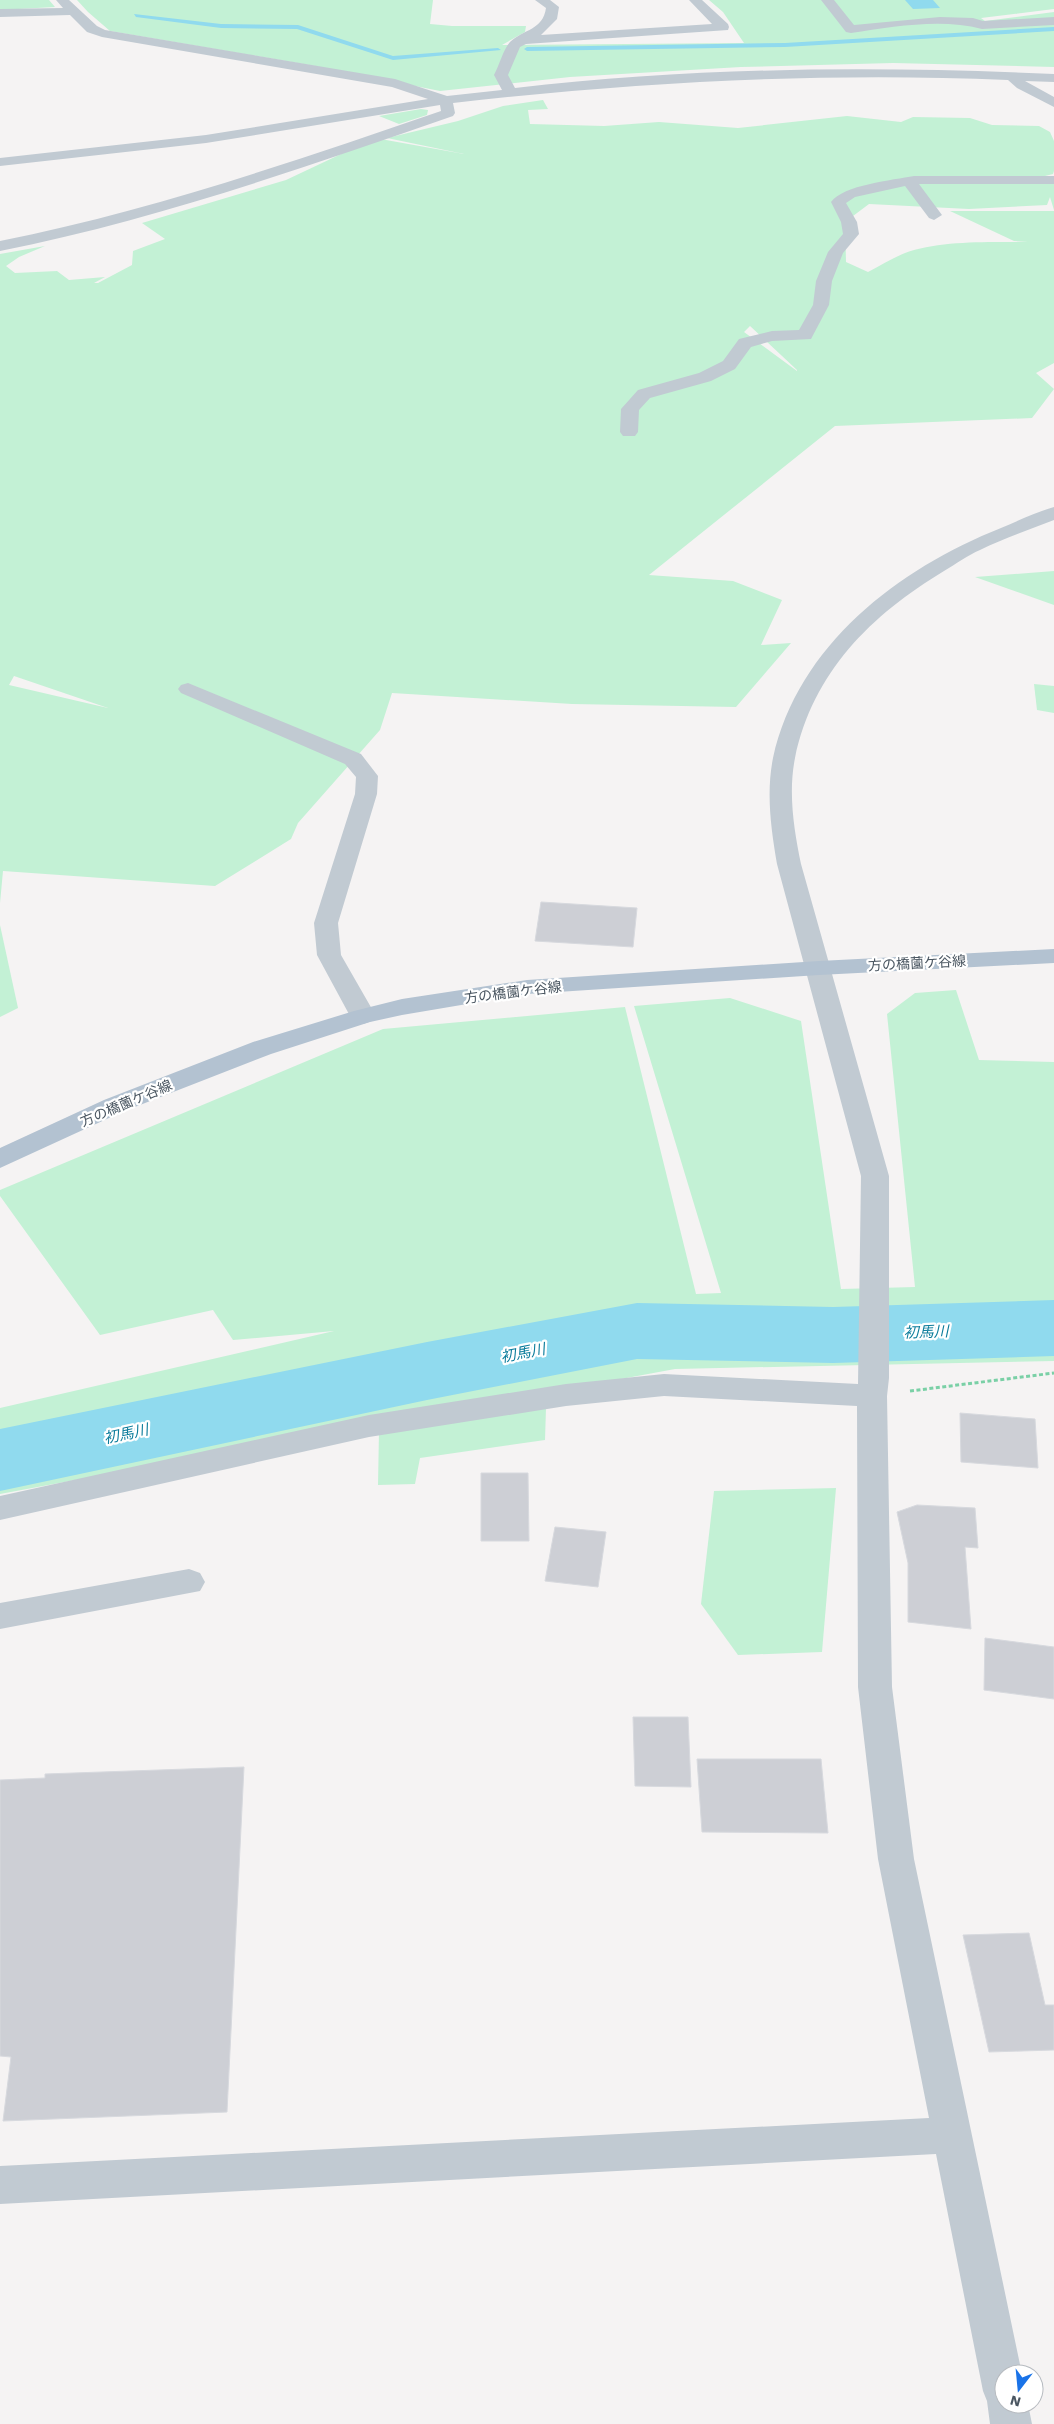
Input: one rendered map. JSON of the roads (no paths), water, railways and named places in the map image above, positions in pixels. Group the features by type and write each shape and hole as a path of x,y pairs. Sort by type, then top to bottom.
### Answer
{"main road":[{"name":"方の橋薗ケ谷線","path":"0,1159 114,1106 262,1048 363,1016 527,987 819,968 1054,956"}],"street":[{"path":"62,0 92,29 102,33 395,83 446,100"},
{"path":"510,92 501,75 515,45 541,30 551,19 553,7 541,0"},
{"path":"526,40 723,27 695,0"},
{"path":"826,0 851,29 895,24 977,21 982,25 1054,21"},
{"path":"0,13 73,11"},
{"path":"0,162 207,138 446,100 510,92 628,83 779,75 946,72 1054,78"},
{"path":"1011,76 1022,85 1054,103"},
{"path":"0,246 59,234 170,206 448,113 446,100"},
{"path":"629,432 630,409 644,394 705,377 729,365 745,343 772,336 805,335 820,305 824,281 836,252 850,234 849,222 838,202 850,194 909,181 1052,177"},
{"path":"909,181 934,215"},
{"path":"998,2364 950,2135 896,1859 875,1687 873,1387 875,1176 819,968 800,908 782,825 781,787 784,759 804,700 817,675 846,637 900,591 972,546 1054,513"},
{"path":"188,689 353,759 367,776 366,794 326,923 329,955 363,1016"},
{"path":"0,1508 369,1426 566,1395 664,1385 873,1387"},
{"path":"0,1616 189,1582"},
{"path":"0,2185 950,2135"}],"water":[{"path":"905,0 933,0 940,8 913,9"}],"waterway":[{"path":"136,15 221,26 298,27 393,58 498,50"},
{"path":"527,49 785,45 1054,29"},
{"name":"初馬川","path":"0,1460 427,1371 637,1331 833,1335 1054,1328"}]}
